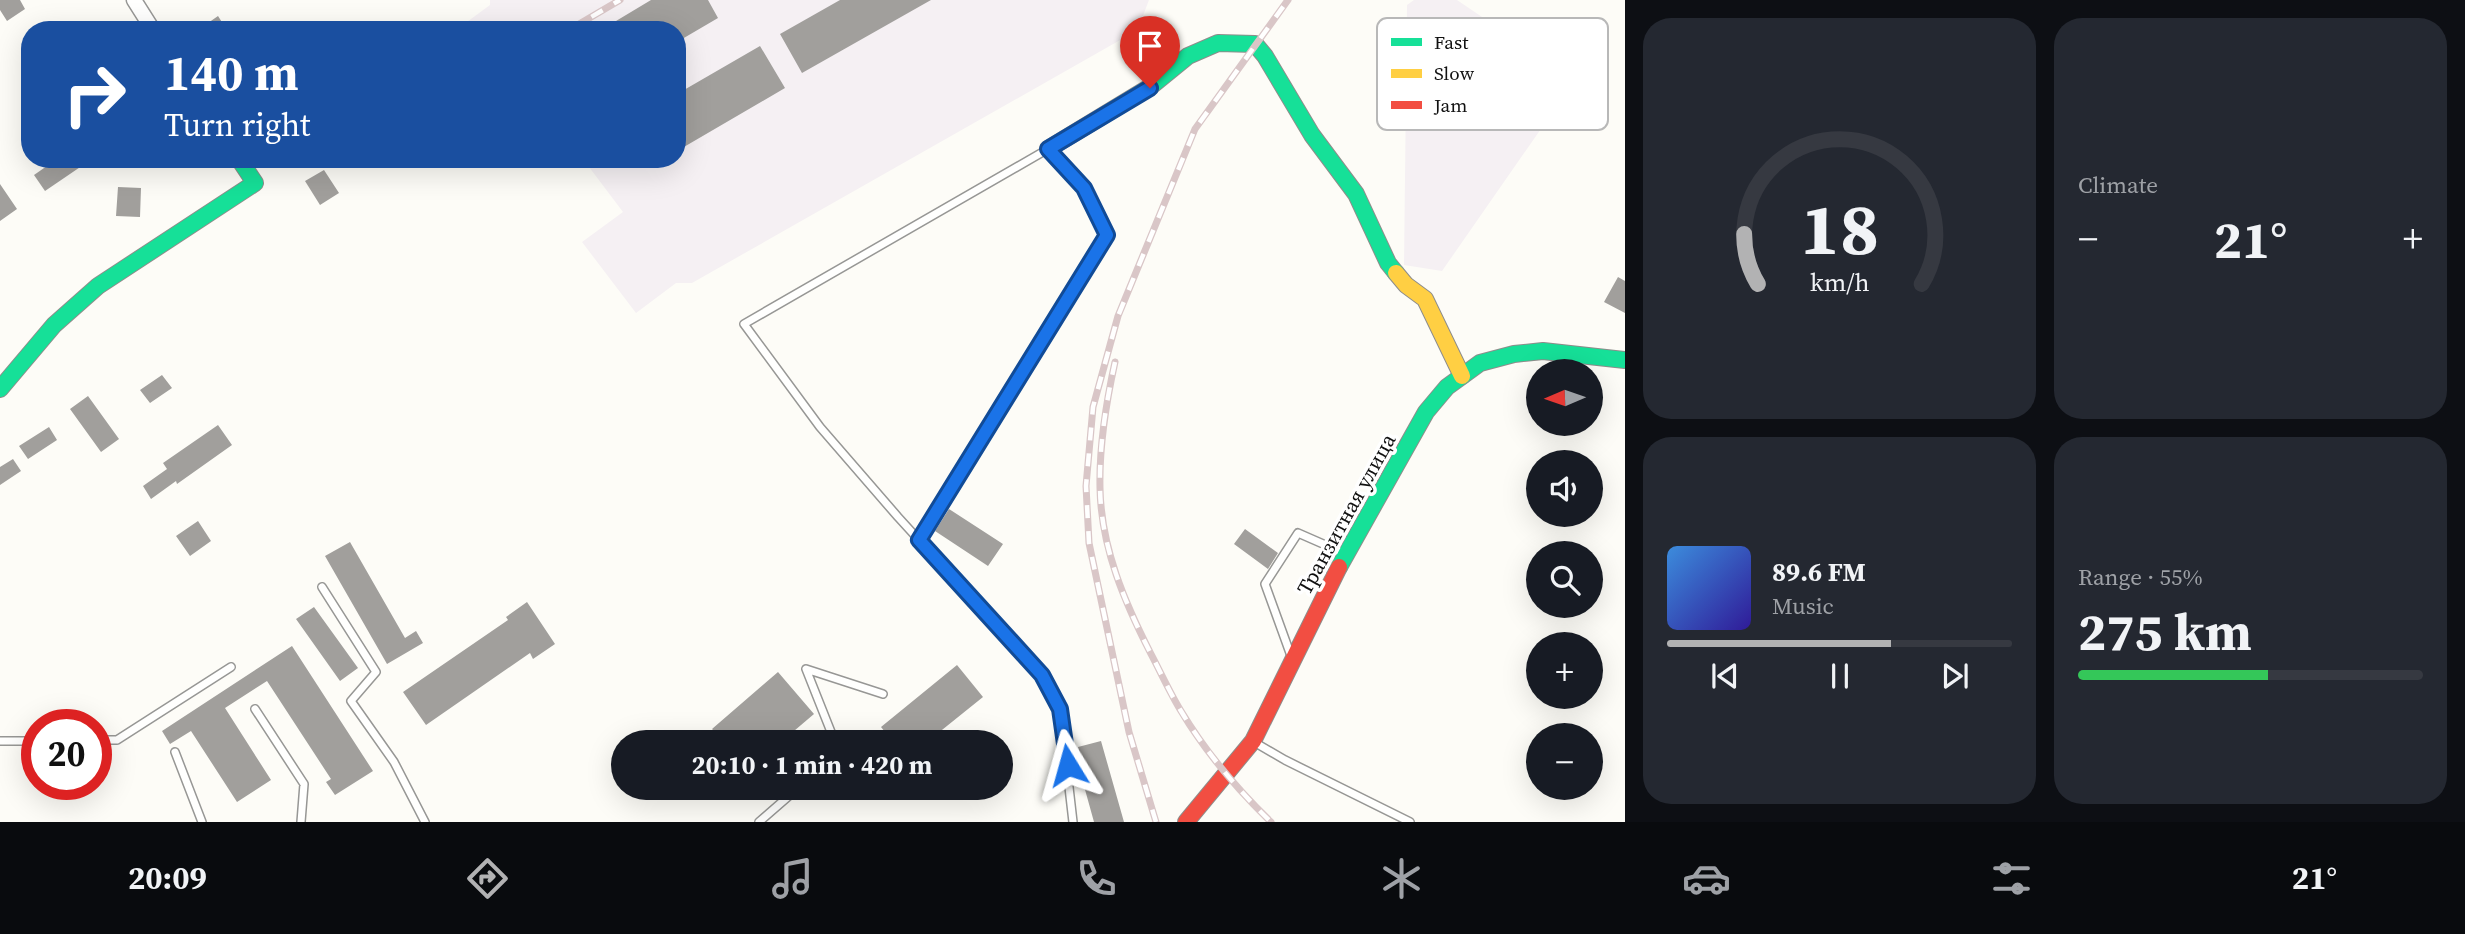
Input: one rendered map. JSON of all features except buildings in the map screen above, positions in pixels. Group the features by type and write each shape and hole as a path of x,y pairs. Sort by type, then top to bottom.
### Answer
{"street":[{"path":"134,0 147,21"},
{"path":"1048,149 1150,88 1188,55 1218,43 1255,44 1265,56 1312,135 1356,194 1388,263 1406,285 1425,299 1462,376"},
{"path":"0,390 54,325 98,286 255,183 245,168"},
{"name":"Транзитная улица","path":"1186,822 1253,741 1346,554 1426,412 1447,387 1480,363 1514,354 1543,351 1625,360"}],"lane":[{"path":"919,540 1107,235 1084,188 1048,149 744,324 820,427 919,540 1042,675 1060,709 1073,822"},
{"path":"1293,660 1265,584 1298,533 1346,554"},
{"path":"322,587 376,672 351,701 394,762 425,822"},
{"path":"112,740 117,740 231,667"},
{"path":"830,730 806,669 883,694"},
{"path":"255,709 304,784 301,822"},
{"path":"0,741 21,741"},
{"path":"1253,741 1285,760 1410,822"},
{"path":"175,752 202,822"},
{"path":"759,822 784,800"}],"shaded area":[{"path":"490,0 1149,0 1130,50 1122,39 692,283 676,283 636,313 582,242 623,212 590,168 686,168 686,21 468,21 490,5"},
{"path":"1414,0 1457,0 1484,18 1407,18 1407,5"},
{"path":"1406,130 1540,130 1442,271 1404,265"}],"railway":[{"path":"584,21 620,0"},
{"path":"1156,822 1129,732 1089,543 1086,486 1093,407 1118,316 1195,129 1288,0"},
{"path":"1115,362 1104,425 1100,488 1105,532 1116,574 1141,635 1181,711 1222,769 1271,822"}],"traffic: fast":[{"path":"1048,149 1150,87 1188,56 1218,43 1255,44 1265,56 1312,135 1356,194 1388,263 1396,273"},
{"path":"0,389 54,325 98,286 255,183 245,168"},
{"path":"1339,567 1426,412 1447,387 1480,363 1514,354 1543,351 1625,360"}],"traffic: slow":[{"path":"1396,273 1406,285 1425,299 1462,376"}],"traffic: jam":[{"path":"1186,822 1253,741 1339,567"}],"route":[{"path":"1068,765 1060,709 1042,675 919,540 1107,235 1084,188 1048,149 1150,88"}]}
